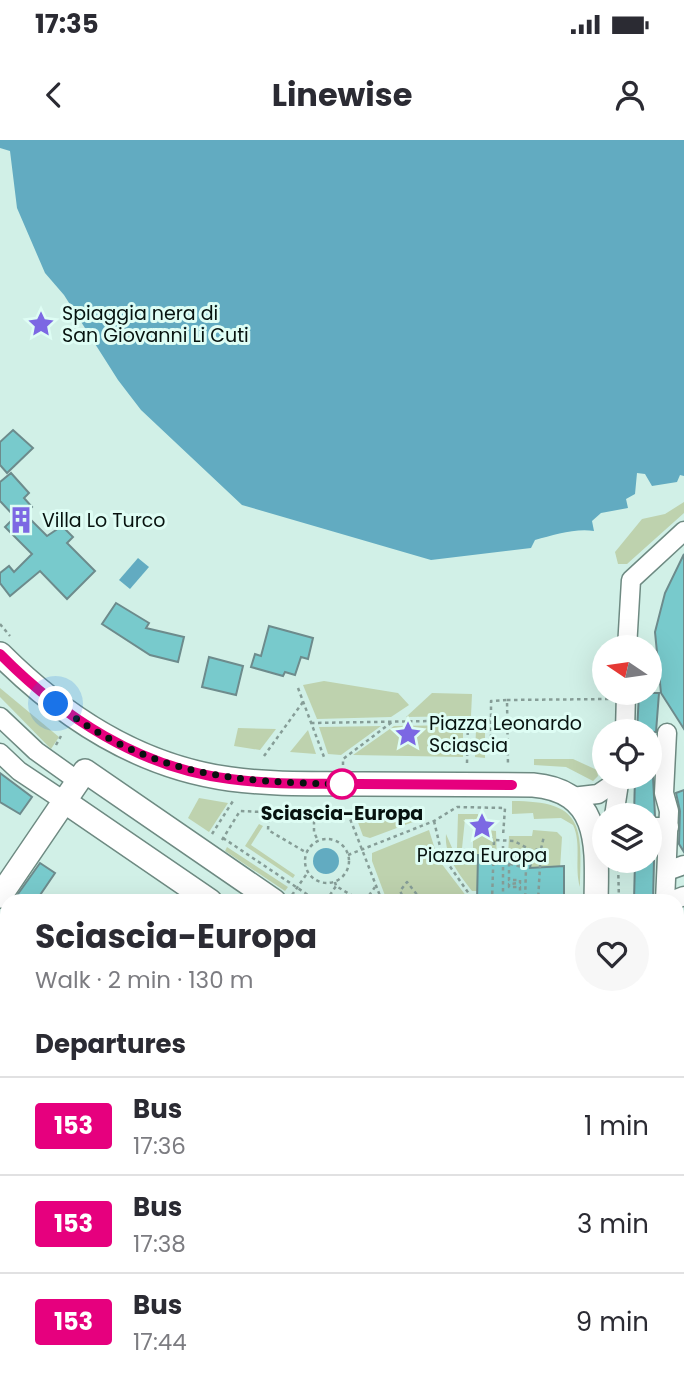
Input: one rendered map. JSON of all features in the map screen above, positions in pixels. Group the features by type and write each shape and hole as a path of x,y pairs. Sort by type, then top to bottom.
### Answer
{"main road":[{"path":"8,649 30,684 87,726 141,754 186,770 228,779 273,783 510,776 548,786 572,797 592,825"},
{"path":"1,894 82,776 275,894"},
{"path":"64,801 200,894"},
{"path":"598,894 602,873"}],"street":[{"path":"628,635 631,580 684,531"},
{"path":"0,717 36,751 82,776"},
{"path":"667,733 664,793 669,811 668,894"},
{"path":"0,753 19,771 64,801"},
{"path":"572,797 598,794 605,789"},
{"path":"662,827 669,827"},
{"path":"667,871 684,865"}],"path":[{"path":"0,624 8,649"},
{"path":"298,688 324,757"},
{"path":"508,749 491,749 491,701 592,697"},
{"path":"508,700 510,776"},
{"path":"264,756 303,702"},
{"path":"311,723 491,720"},
{"path":"467,763 468,721"},
{"path":"343,768 343,759 393,722"},
{"path":"55,746 61,736"},
{"path":"210,837 233,801"},
{"path":"348,855 434,821 457,807 505,808 503,836"},
{"path":"217,848 240,811 349,816 379,894"},
{"path":"269,812 268,830 307,853"},
{"path":"314,814 314,832 318,841"},
{"path":"434,821 442,855 469,894"},
{"path":"484,832 487,837 494,837 494,840 514,841 531,850 541,849"},
{"path":"538,894 544,836"},
{"path":"223,838 307,894"},
{"path":"492,894 494,840"},
{"path":"289,894 308,872 307,853 318,841"},
{"path":"318,841 336,842 348,855"},
{"path":"503,846 503,894"},
{"path":"330,894 345,874 348,855"},
{"path":"503,862 526,867 523,894"},
{"path":"509,863 509,880 520,880 520,883 509,884 509,887 520,887 522,894"},
{"path":"308,872 317,881 336,884 352,894"},
{"path":"611,873 617,894"},
{"path":"402,894 400,891 407,882 416,894"},
{"path":"369,894 376,886"}],"green space":[{"path":"684,502 684,513 627,564 618,564 615,552 642,519 665,514"},
{"path":"324,681 398,693 409,705 391,717 317,719 303,685"},
{"path":"0,688 59,737 51,749 0,697"},
{"path":"432,693 472,694 471,716 406,717"},
{"path":"463,725 463,757 353,755 394,726"},
{"path":"381,726 341,755 328,754 319,727"},
{"path":"238,728 276,729 260,750 234,746"},
{"path":"476,729 485,729 485,758 475,757"},
{"path":"308,730 316,754 290,752"},
{"path":"534,759 573,759 592,768 592,780 566,767 534,765"},
{"path":"199,798 228,803 209,832 188,818"},
{"path":"512,801 553,806 565,812 573,821 580,847 580,887 577,840 573,825 561,818 534,819 533,813 512,814"},
{"path":"353,809 416,810 421,819 370,838 363,836"},
{"path":"458,814 478,814 478,829 496,831 497,866 482,856 473,855 473,819 465,819 461,858 457,848"},
{"path":"259,824 263,826 251,845 295,875 293,878 245,846"},
{"path":"429,830 438,859 465,894 384,894 372,861 372,853"},
{"path":"533,830 557,832 562,837 558,894 546,894 545,867 537,868 534,894 530,894 530,863 508,858 509,836 532,836"},
{"path":"446,834 459,864 477,865 477,891 472,891 453,864 447,850"},
{"path":"227,847 288,887 285,891 225,851"}],"water":[{"path":"0,140 684,140 684,476 680,475 677,482 652,486 645,474 637,473 635,494 626,499 628,508 601,513 592,521 594,531 572,531 535,540 531,548 431,560 242,505 141,410 118,380 64,295 45,273 17,208 10,151 0,148"},
{"path":"138,558 149,567 130,589 119,580"},
{"path":"326,848 336,851 339,861 336,871 326,874 316,871 313,861 316,851"}],"building":[{"path":"13,430 33,448 7,473 0,465 0,442"},
{"path":"11,473 29,493 24,498 32,507 25,514 47,536 62,526 73,537 67,543 95,571 67,599 40,571 10,596 0,583 0,573 9,566 14,572 32,554 5,527 15,517 0,501 0,482"},
{"path":"684,554 684,729 662,695 662,635 655,635 655,632 665,593"},
{"path":"116,603 149,623 146,628 184,637 178,662 150,655 102,624"},
{"path":"269,626 313,638 308,659 301,657 295,675 285,672 283,676 251,667 255,654 261,656"},
{"path":"209,657 243,666 236,695 202,687"},
{"path":"638,705 658,705 657,719 638,719"},
{"path":"0,773 32,797 20,814 0,802"},
{"path":"635,789 654,789 654,803 634,803"},
{"path":"684,790 684,852 679,844 680,811 676,793"},
{"path":"478,855 508,856 531,863 530,868 564,866 564,894 477,894"},
{"path":"40,863 55,873 41,894 18,894"},
{"path":"635,873 654,873 653,894 634,894"}],"bus line":[{"name":"153","path":"0,654 30,684 102,736 186,770 228,779 273,783 512,785"}],"place":[{"name":"Spiaggia nera di San Giovanni Li Cuti","path":"41,324"},
{"name":"Villa Lo Turco","path":"21,520"},
{"name":"Piazza Leonardo Sciascia","path":"408,734"},
{"name":"Sciascia-Europa","path":"342,784"},
{"name":"Piazza Europa","path":"482,826"}],"route":[{"path":"56,704 102,736 186,770 228,779 273,783 350,784 342,784"}]}
